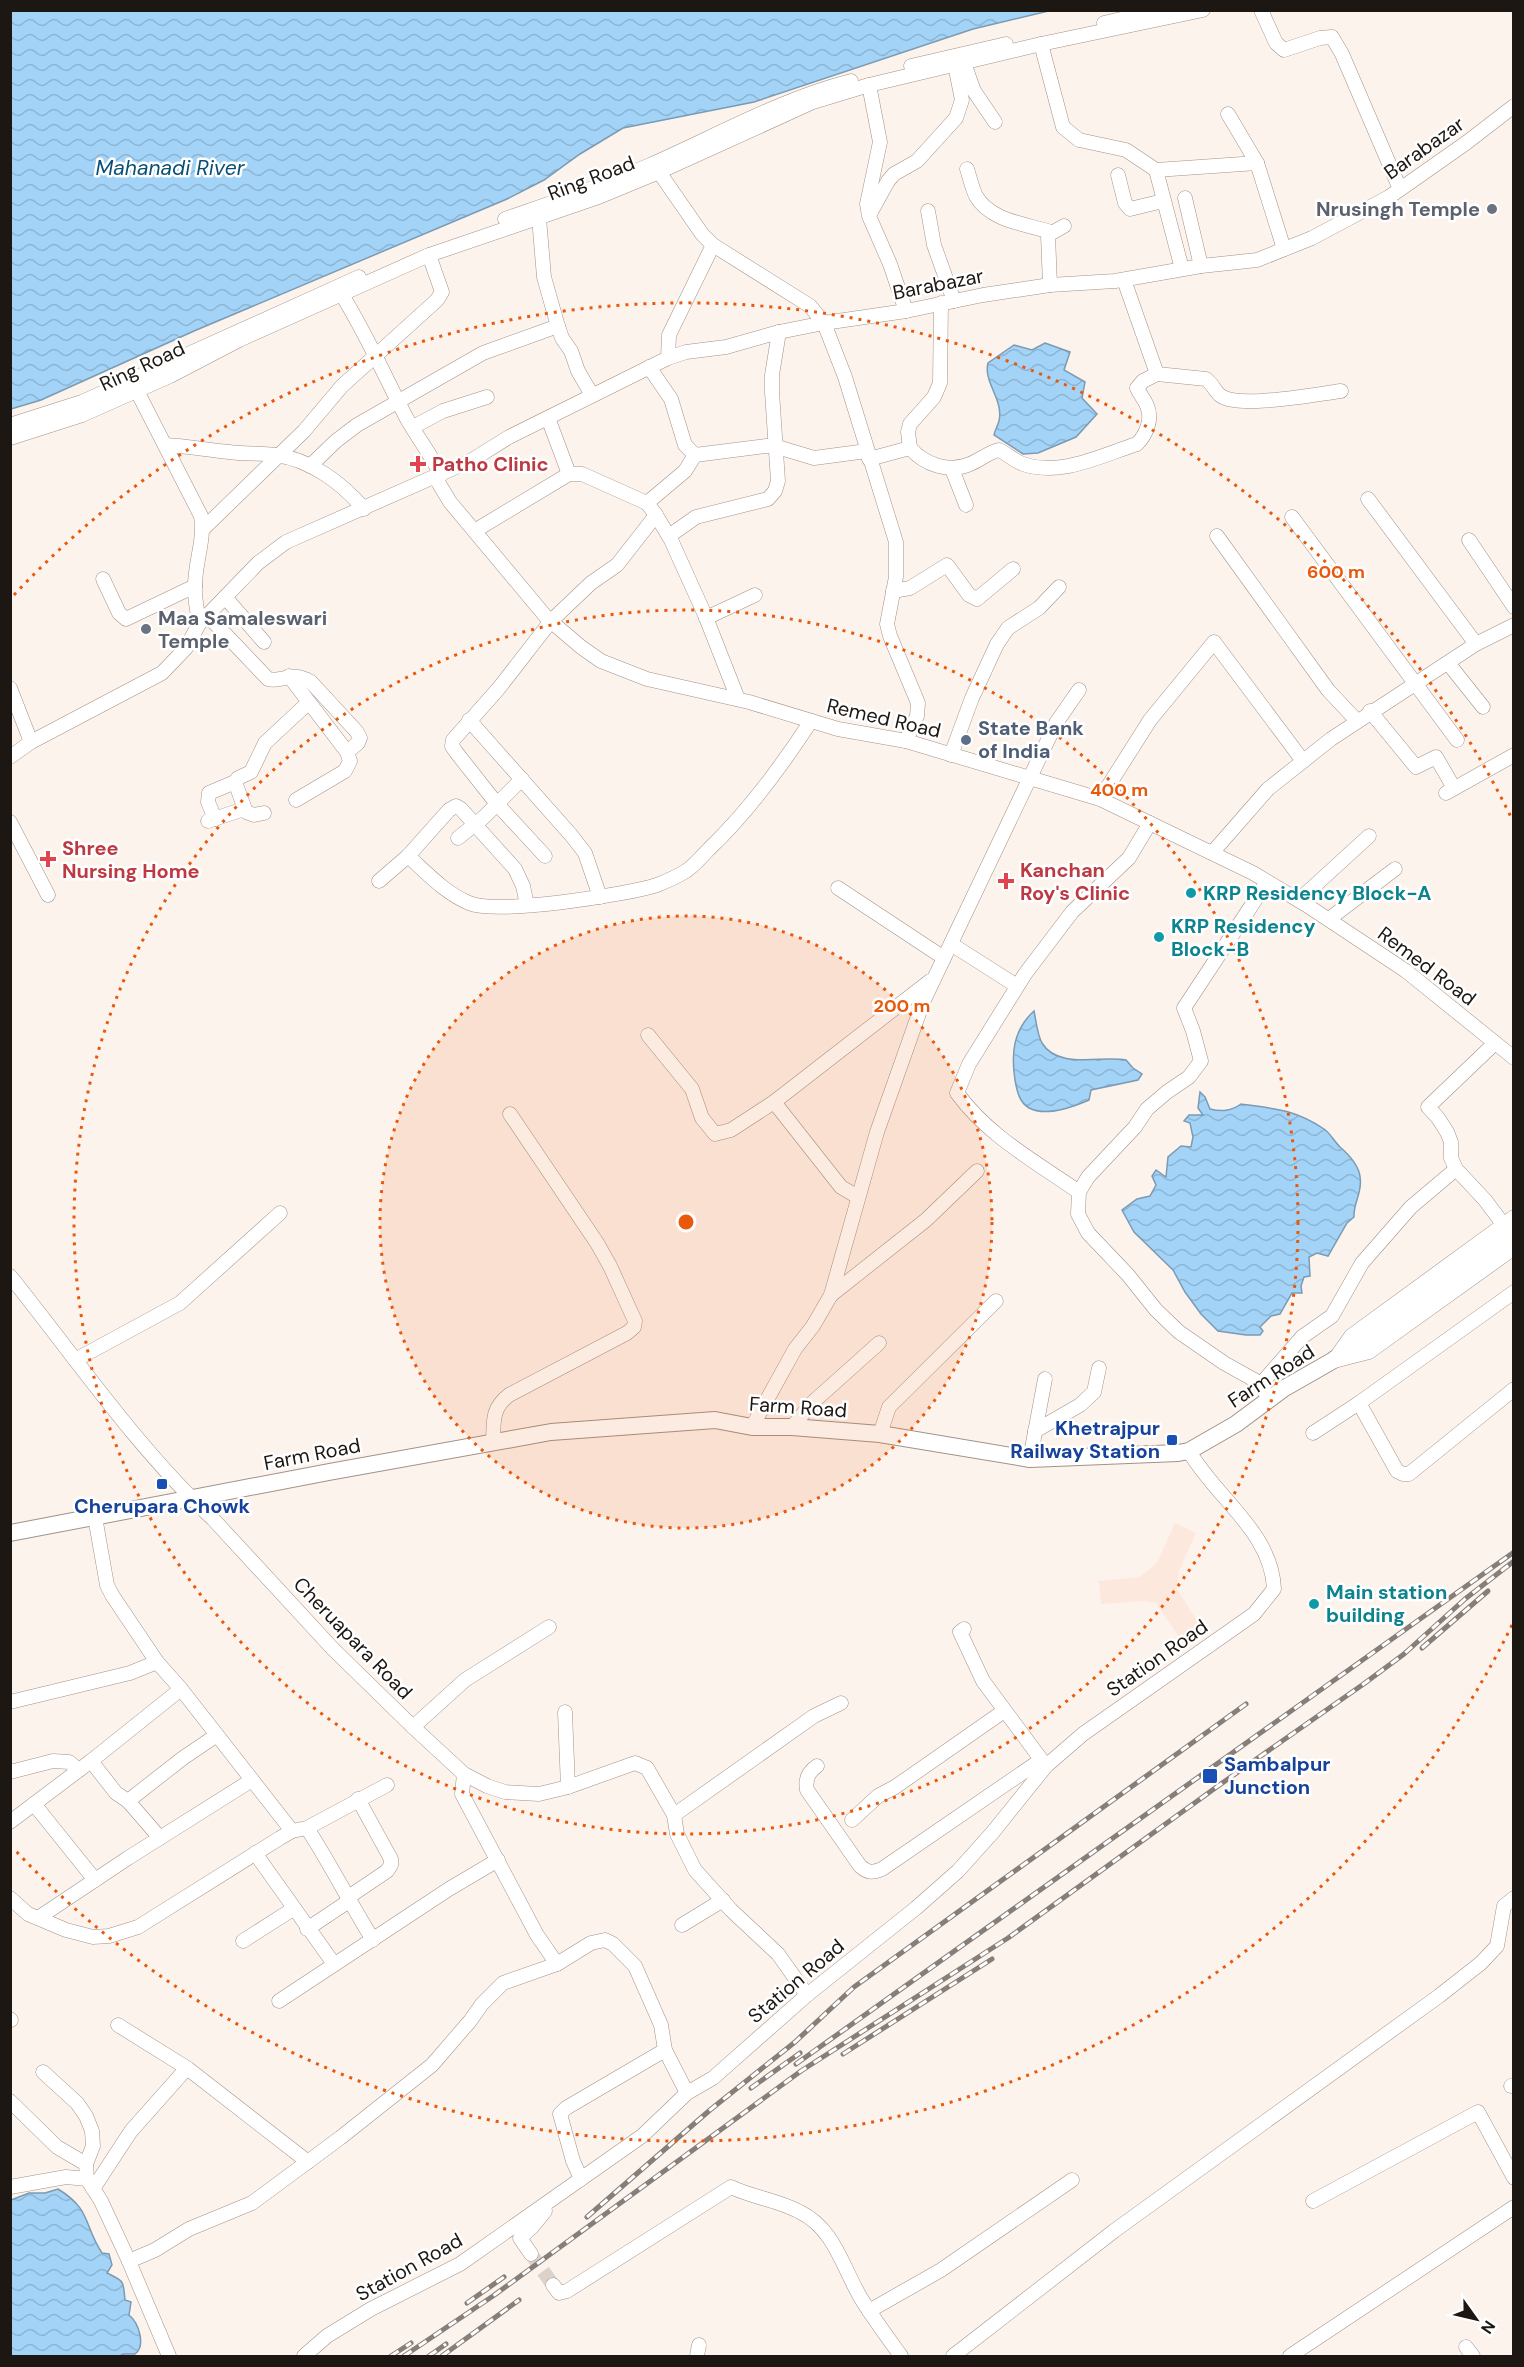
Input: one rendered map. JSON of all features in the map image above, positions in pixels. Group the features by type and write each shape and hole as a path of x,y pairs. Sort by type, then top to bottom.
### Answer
{"main road":[{"name":"Farm Road","path":"10,1533 551,1432 715,1420 752,1427 792,1427 880,1434 1029,1459 1153,1455 1189,1450 1236,1424 1270,1399 1332,1362 1510,1224"}],"street":[{"name":"Ring Road","path":"10,438 82,415 137,391 240,340 429,255 539,218 760,114 823,88 974,51 1160,10"},
{"name":"Ring Road","path":"10,425 82,402 235,331 447,238 659,172 813,102 869,85 1041,44 1203,10"},
{"path":"1261,10 1276,43 1284,50 1332,36 1342,54 1400,189"},
{"path":"1041,44 1063,127 1079,140 1126,150 1155,170 1257,163"},
{"path":"960,64 974,92 995,122"},
{"path":"869,216 894,174 917,161 956,118 962,100 960,64"},
{"path":"869,85 880,142 867,204 869,216 890,264 906,311"},
{"name":"Barabazar","path":"10,757 31,742 162,674 186,648 203,620 258,563 286,542 472,460 509,437 668,357 824,323 1050,285 1124,280 1201,266 1257,261 1312,238 1400,189 1514,106"},
{"path":"1228,114 1257,163 1284,249"},
{"path":"968,169 976,195 981,203 995,214 1057,229 1048,241 1050,285"},
{"path":"1155,170 1182,269"},
{"path":"659,172 702,234 713,245 810,306 824,323 845,377 896,542 898,561 887,624 918,703 917,716 906,741"},
{"path":"1118,175 1125,203 1130,209 1163,201"},
{"path":"1185,198 1201,266"},
{"path":"928,212 948,302 940,383 934,397 910,424 908,432 910,448 924,461 952,469 971,464 996,450 1025,465 1063,467 1137,444 1145,433 1150,416 1149,409 1139,393 1138,385 1157,374 1206,379 1223,398 1234,401 1253,402 1341,391"},
{"path":"539,218 544,277 558,326 578,371 592,395"},
{"path":"668,357 669,335 713,245"},
{"path":"203,529 304,431 342,386 437,300 442,292 429,255"},
{"path":"1124,280 1157,374"},
{"name":"Remed Road","path":"342,295 376,353 399,403 430,453 450,502 551,621 601,662 677,687 703,690 738,699 838,729 906,741 1100,799 1299,900 1406,970 1514,1058"},
{"path":"310,466 357,425 483,353 558,326"},
{"path":"669,536 696,518 768,499 775,491 778,481 774,446 772,375 779,332"},
{"path":"649,367 671,399 685,445 695,456"},
{"path":"137,391 201,516 203,529 195,586 203,620 268,680 274,681 289,676 304,678 318,688 360,738 358,743 347,752"},
{"path":"413,428 443,411 487,397"},
{"path":"548,418 569,474"},
{"path":"165,445 190,445 228,452 278,455 310,466 336,481 351,492 364,509"},
{"path":"647,503 685,471 695,456 740,448 774,446 814,458 868,455 910,448"},
{"path":"952,469 966,505"},
{"path":"476,530 569,474 582,474 647,503 669,536 706,618 738,699"},
{"path":"1368,499 1476,644"},
{"path":"545,856 497,804 452,746 453,740 499,688 551,621 591,583 617,565 656,516"},
{"path":"1292,517 1457,740"},
{"path":"1217,536 1328,690 1357,721"},
{"path":"1469,540 1514,607"},
{"path":"893,591 910,588 947,565 969,595 977,599 1013,569"},
{"path":"103,579 119,614 126,619 195,586"},
{"path":"951,755 972,698 997,644 1008,628 1040,608 1059,586"},
{"path":"706,618 755,595"},
{"path":"225,597 264,642"},
{"path":"1212,854 1269,789 1303,761 1370,711 1476,644 1514,625"},
{"path":"1100,799 1150,720 1214,642 1303,761"},
{"path":"1448,663 1483,708"},
{"path":"289,676 347,752 350,761 345,771 296,801"},
{"path":"10,688 31,742"},
{"path":"752,1427 795,1349 813,1326 831,1295 899,1064 933,979 1056,723 1079,690"},
{"path":"244,809 211,820 207,802 209,794 250,772 265,743 308,703"},
{"path":"1370,711 1416,767 1436,757 1450,791 1514,755"},
{"path":"469,720 585,854 600,897"},
{"path":"408,856 442,887 470,904 490,907 600,897 657,885 688,870 726,833 758,796 811,721"},
{"path":"458,838 522,779"},
{"path":"235,782 244,809 251,815 264,813"},
{"path":"379,881 408,856 449,810 456,806 461,808 515,869 523,886 527,905"},
{"path":"10,822 48,895"},
{"path":"1079,1192 1014,1148 972,1114 957,1093 969,1064 1017,986 1072,912 1129,858 1150,824"},
{"path":"1299,900 1369,836"},
{"path":"1329,919 1395,869"},
{"path":"1267,882 1184,1008 1193,1031 1200,1061 1189,1077 1147,1109 1135,1127 1088,1177 1079,1192 1078,1214 1088,1233 1128,1275 1156,1310 1189,1339 1260,1385 1270,1399"},
{"path":"838,888 944,958"},
{"path":"951,944 1017,986"},
{"path":"648,1035 692,1089 702,1118 715,1134 731,1130 774,1102 933,979"},
{"path":"1495,1043 1428,1107 1447,1132 1451,1142 1451,1158 1456,1169 1510,1224"},
{"path":"774,1102 841,1187 858,1197"},
{"path":"493,1443 495,1411 499,1403 509,1395 627,1333 634,1327 635,1321 601,1251 510,1114"},
{"path":"1260,1385 1302,1337 1332,1316 1362,1263 1411,1207 1456,1169"},
{"path":"831,1295 926,1220 977,1171"},
{"path":"75,1359 180,1303 280,1213"},
{"path":"1332,1362 1369,1352 1514,1248"},
{"name":"Cheruapara Road","path":"10,1276 138,1438 192,1499 412,1728 464,1774 487,1786 506,1792 539,1794 568,1787 635,1763 647,1768 674,1815 676,1834 695,1870 778,1954 807,1995"},
{"path":"1313,1433 1359,1403 1514,1292"},
{"path":"880,1434 889,1407 996,1301"},
{"path":"792,1427 812,1403 879,1343"},
{"path":"1035,1431 1080,1405 1094,1392 1099,1368"},
{"path":"1029,1459 1045,1379"},
{"path":"1359,1403 1397,1471 1409,1474 1514,1389"},
{"name":"Station Road","path":"304,2356 327,2336 371,2308 460,2264 642,2136 687,2093 713,2078 807,1995 916,1908 958,1871 993,1832 1043,1763 1254,1614 1274,1589 1274,1576 1266,1551 1195,1461 1189,1450"},
{"path":"95,1517 107,1585 157,1662 181,1689 292,1831"},
{"path":"412,1728 465,1680 549,1627"},
{"path":"817,1766 811,1770 806,1781 807,1790 860,1866 866,1872 874,1873 1043,1763 983,1681 960,1632 964,1629"},
{"path":"10,1702 130,1673 157,1662"},
{"path":"10,1822 181,1689"},
{"path":"674,1815 814,1716 841,1703"},
{"path":"852,1820 878,1796 895,1787 1004,1711"},
{"path":"565,1712 568,1787"},
{"path":"128,1801 217,1735"},
{"path":"10,1772 53,1761 69,1762 79,1770"},
{"path":"91,1761 116,1793 128,1801 160,1838"},
{"path":"464,1774 462,1794 537,1935 557,1964"},
{"path":"38,1918 252,1780"},
{"path":"10,1898 28,1914 66,1930 93,1937 109,1936 138,1927 292,1831 307,1828 387,1785"},
{"path":"307,1929 387,1871 391,1865 391,1859 358,1799"},
{"path":"34,1804 95,1880"},
{"path":"307,1828 333,1868 348,1900 373,1940"},
{"path":"255,1853 334,1964"},
{"path":"279,2001 449,1889 498,1860"},
{"path":"953,2356 1114,2231 1481,1963 1497,1946 1504,1906 1514,1898"},
{"path":"682,1925 723,1900"},
{"path":"243,1941 293,1909"},
{"path":"129,2260 155,2250 189,2229 246,2206 340,2138 432,2065 502,1983 557,1964 591,1943 605,1940 613,1944 635,1966 661,2025 665,2050 687,2093"},
{"path":"118,2025 187,2068 308,2162"},
{"path":"581,2179 573,2161 560,2114 566,2108 665,2050"},
{"path":"90,2184 131,2132 187,2068"},
{"path":"43,2072 77,2103 86,2116 92,2131 93,2146 86,2164 90,2184 129,2260 169,2356"},
{"path":"10,2101 57,2147 86,2164"},
{"path":"1313,2200 1478,2112 1514,2178"},
{"path":"10,2187 66,2177 90,2184"},
{"path":"869,2311 941,2270 1072,2180"},
{"path":"554,2285 559,2293 567,2291 732,2187 749,2196 772,2200 801,2212 819,2224 843,2258 869,2311 901,2356"},
{"path":"531,2254 520,2238 544,2213 548,2203"},
{"path":"1290,2356 1514,2206"}],"shaded area":[{"path":"1175,1523 1196,1533 1179,1571 1177,1589 1202,1629 1183,1643 1156,1603 1144,1601 1101,1604 1099,1581 1140,1577 1157,1563"}],"water":[{"name":"Mahanadi River","path":"11,10 1049,11 973,29 754,102 623,128 580,154 544,180 507,199 194,331 41,400 11,409"},
{"path":"1045,343 1070,352 1064,370 1085,382 1082,398 1097,414 1076,437 1038,453 1023,454 994,435 1000,413 988,377 988,363 1014,345 1032,350"},
{"path":"1034,1011 1040,1039 1049,1051 1069,1059 1126,1060 1142,1074 1138,1080 1091,1090 1089,1100 1067,1108 1043,1112 1029,1108 1023,1103 1018,1092 1014,1052 1018,1034"},
{"path":"1200,1092 1210,1109 1226,1110 1241,1104 1284,1111 1303,1117 1324,1129 1358,1168 1361,1182 1354,1217 1347,1223 1328,1256 1317,1253 1309,1257 1310,1276 1304,1277 1301,1286 1302,1293 1292,1293 1280,1314 1271,1316 1260,1327 1263,1331 1260,1335 1218,1331 1201,1314 1173,1270 1134,1232 1122,1210 1137,1199 1150,1196 1156,1185 1152,1176 1156,1170 1166,1177 1168,1157 1181,1146 1191,1147 1193,1137 1190,1123 1184,1121 1189,1115 1203,1115 1198,1108"},
{"path":"58,2189 77,2204 102,2253 109,2254 112,2265 107,2273 122,2282 125,2300 131,2302 129,2315 136,2323 140,2334 140,2346 135,2354 11,2356 11,2200 29,2193 45,2193"}],"tunnel":[{"path":"531,2254 553,2285"}],"railway":[{"path":"796,2064 1514,1552"},
{"path":"404,2356 493,2296 801,2071 1008,1938 1365,1683 1404,1654 1465,1599 1514,1561"},
{"path":"1422,1648 1488,1591"},
{"path":"587,2217 710,2110 795,2042 854,1987 1246,1704"},
{"path":"843,2054 992,1959"},
{"path":"751,2088 800,2053"},
{"path":"467,2303 504,2277"},
{"path":"442,2356 519,2300"},
{"path":"391,2356 411,2343"},
{"path":"429,2356 446,2344"}],"place":[{"name":"Nrusingh Temple","path":"1492,209"},
{"name":"Patho Clinic","path":"418,464"},
{"name":"Maa Samaleswari Temple","path":"146,629"},
{"name":"State Bank of India","path":"966,740"},
{"name":"Shree Nursing Home","path":"48,859"},
{"name":"Kanchan Roy's Clinic","path":"1006,881"},
{"name":"KRP Residency Block-A","path":"1191,893"},
{"name":"KRP Residency Block-B","path":"1159,937"},
{"name":"Khetrajpur Railway Station","path":"1172,1440"},
{"name":"Cherupara Chowk","path":"162,1484"},
{"name":"Main station building","path":"1314,1604"},
{"name":"Sambalpur Junction","path":"1210,1776"}]}
